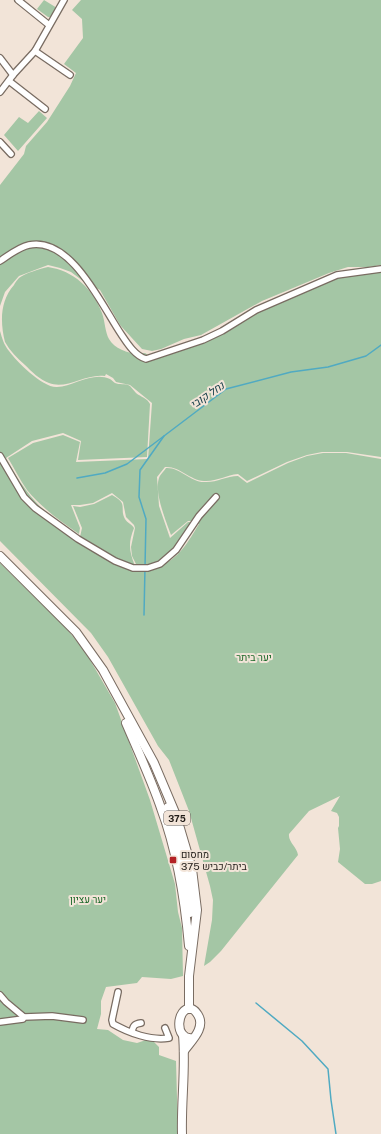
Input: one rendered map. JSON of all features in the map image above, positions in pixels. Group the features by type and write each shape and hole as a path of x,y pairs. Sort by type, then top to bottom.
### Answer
{"main road":[{"path":"0,556 76,632 100,666 154,763 180,849 189,898 193,947 189,976 189,1009"},
{"path":"112,687 162,808 174,853 183,898 191,962"},
{"path":"182,1134 184,1050 180,1029 180,1019 182,1013 189,1009 196,1011 200,1017 198,1033 184,1050"},
{"path":"182,1035 186,1038 193,1038"}],"street":[{"path":"18,0 49,25"},
{"path":"0,92 35,51 64,0"},
{"path":"35,51 70,74"},
{"path":"0,58 11,78 45,109"},
{"path":"0,142 11,154"},
{"path":"0,261 22,247 30,245 43,245 63,254 75,265 129,345 142,358 146,359 203,340 256,310 337,275 348,272 381,269"},
{"path":"0,456 24,497 35,508 78,539 115,560 133,568 148,568 160,564 176,550 199,516 216,497"},
{"path":"118,992 112,1020 113,1024 124,1030 162,1039 169,1038 165,1028"},
{"path":"0,995 24,1017"},
{"path":"0,1022 23,1019 24,1017 52,1016 83,1020"},
{"path":"132,1032 133,1027 136,1024 141,1023"}],"green space":[{"path":"44,0 57,8 50,17 37,9"},
{"path":"81,0 381,0 381,265 368,267 348,267 329,273 262,301 201,335 184,339 161,349 152,351 142,349 120,325 100,290 83,281 71,272 60,268 48,265 19,276 5,292 0,306 0,185 24,154 26,146 47,122 70,86 76,73 64,64 83,38 82,19 72,10"},
{"path":"39,111 47,118 18,151 4,135 19,117 28,123"},
{"name":"יער ביתר","path":"48,267 66,272 74,277 81,282 93,296 102,313 109,339 112,343 120,349 130,353 145,353 151,357 186,348 266,307 331,279 350,273 381,270 381,457 347,452 322,452 307,455 287,462 247,481 238,474 204,481 170,467 165,467 157,477 159,506 170,538 188,522 192,522 197,525 178,552 168,561 157,566 158,567 165,564 177,555 187,543 199,524 193,521 188,521 171,535 161,507 158,491 159,478 166,468 171,468 194,480 204,482 238,476 247,483 288,463 307,456 323,453 346,453 381,459 381,881 372,884 365,884 338,862 340,849 338,828 339,817 337,813 331,811 340,796 309,811 289,834 290,840 298,855 221,951 204,966 212,920 213,900 189,811 169,760 158,746 108,657 91,633 0,541 0,331 4,344 12,355 30,373 51,386 63,386 90,378 104,377 110,379 114,383 130,386 136,393 149,402 147,457 78,460 81,441 63,433 32,441 6,458 20,482 38,504 65,527 80,537 82,528 73,506 80,507 94,504 112,495 117,498 123,506 123,515 125,519 134,528 131,538 130,551 135,566 137,566 132,556 131,547 135,528 126,517 123,502 112,493 93,503 71,505 80,528 79,534 52,514 33,497 24,486 8,458 33,443 63,435 80,442 76,462 148,459 152,403 130,385 116,382 113,378 106,374 105,376 91,377 56,385 46,382 30,370 14,354 5,342 2,327 2,312 9,291 22,276"},
{"name":"יער עציון","path":"0,563 67,629 86,653 115,703 150,800 175,884 178,912 182,928 183,976 171,979 142,977 137,983 106,987 101,1001 101,1014 97,1029 108,1030 123,1040 137,1043 149,1039 159,1047 159,1055 176,1061 178,1134 0,1134"}],"waterway":[{"name":"נחל קובי","path":"77,478 105,473 127,464 226,389 291,372 328,367 366,356 381,345"},
{"path":"144,615 146,519 139,497 140,470 164,436"},
{"path":"256,1003 302,1041 328,1069 336,1134"}],"place":[{"name":"מחסום ביתר/כביש 375","path":"173,860"}]}
